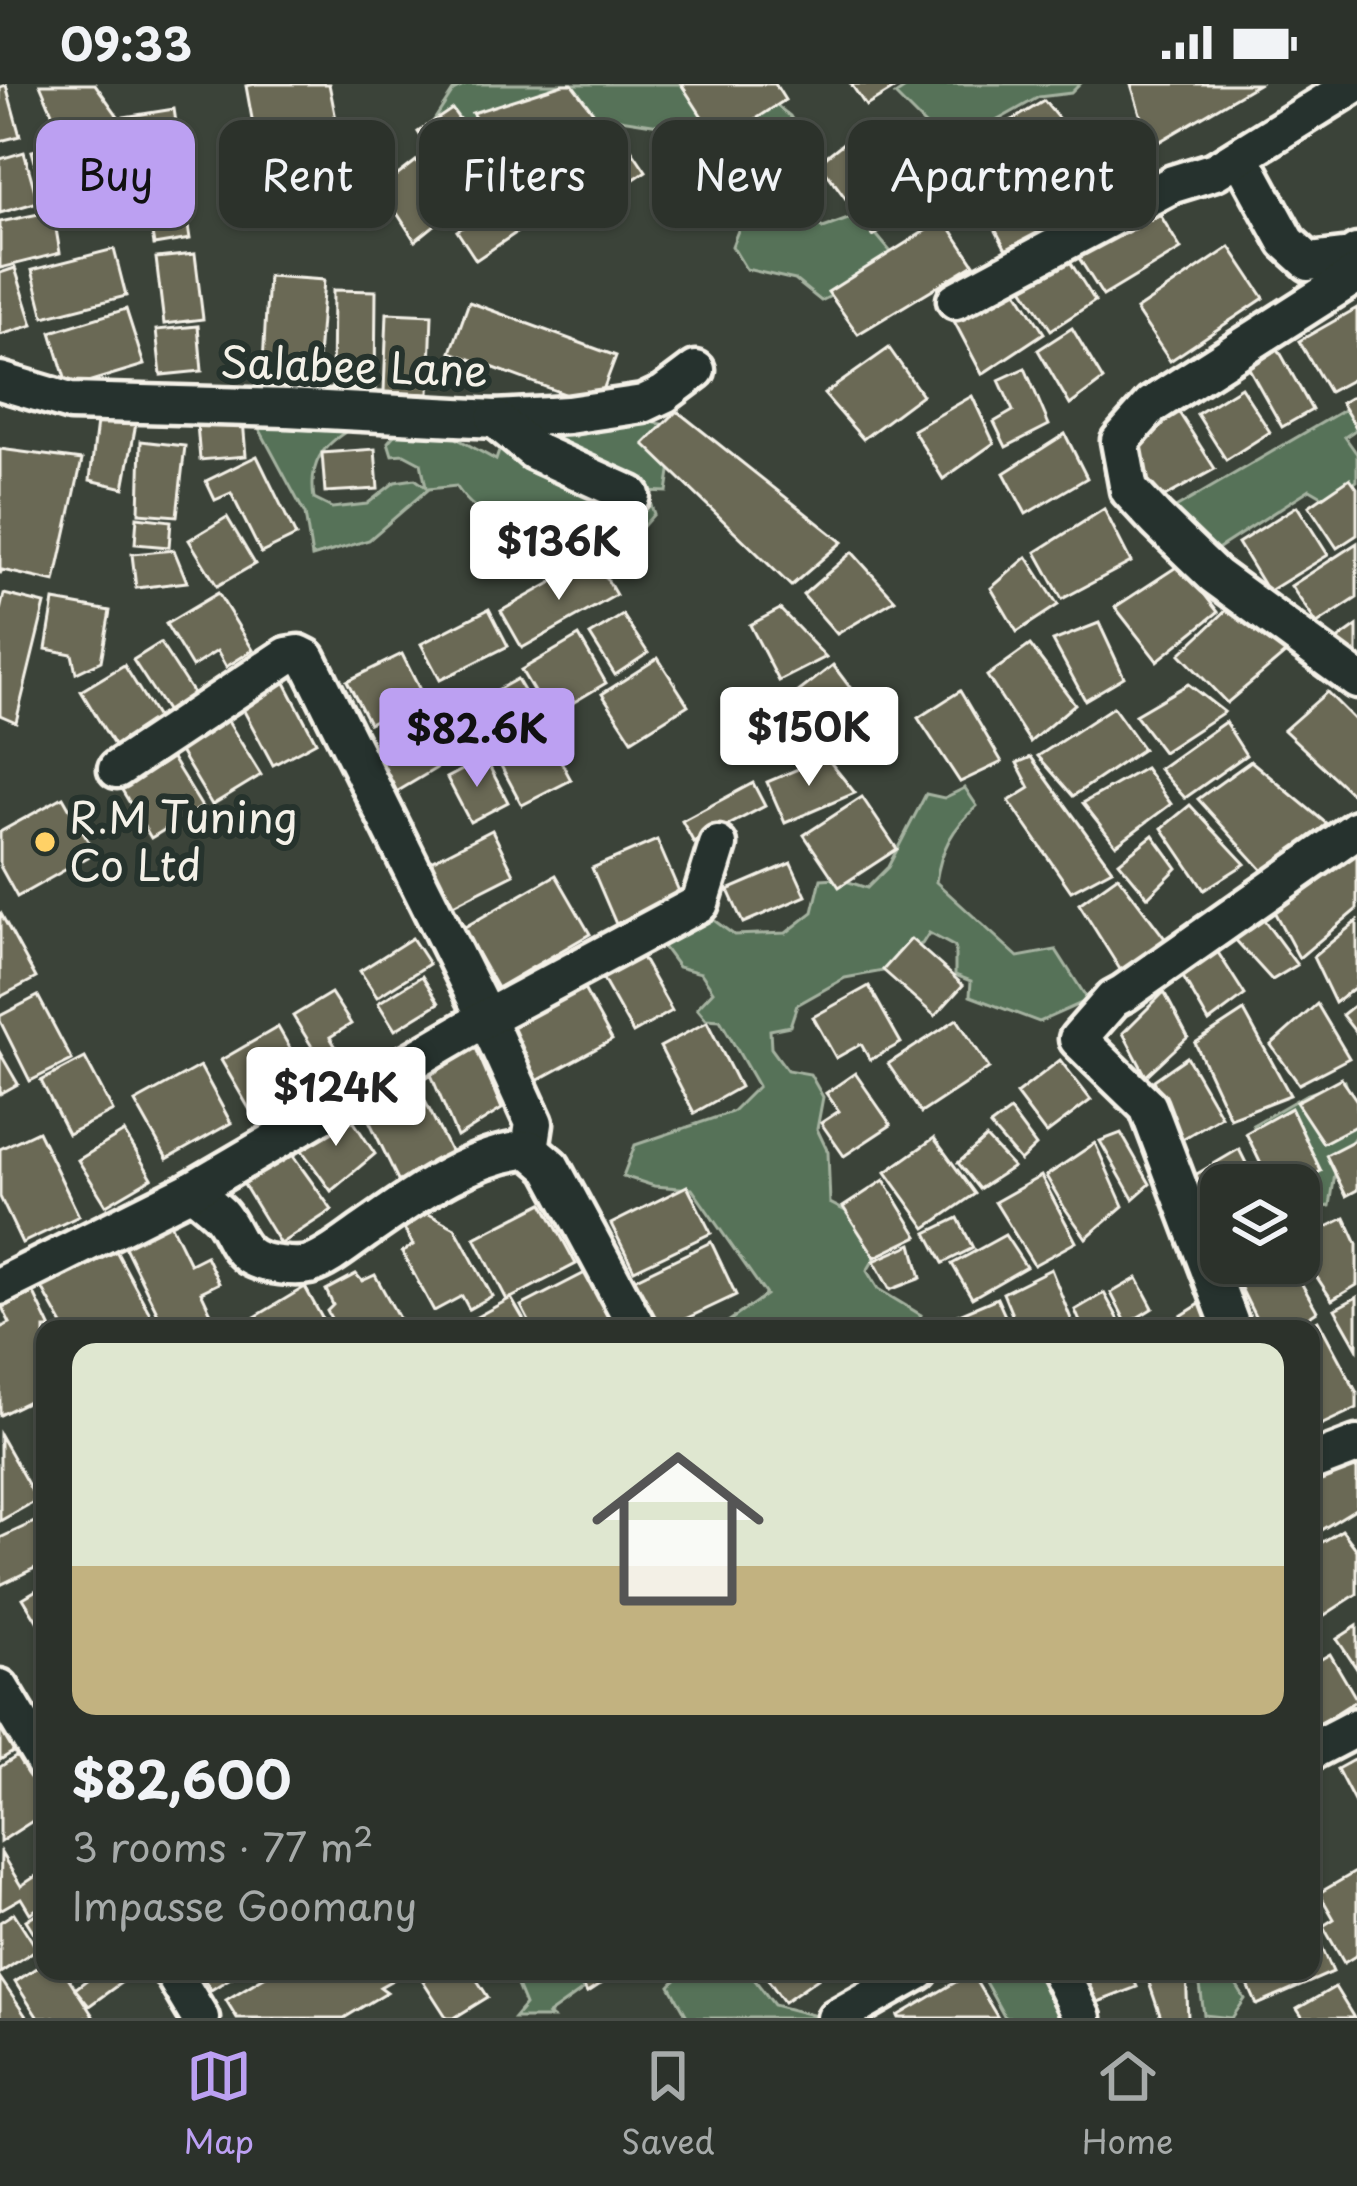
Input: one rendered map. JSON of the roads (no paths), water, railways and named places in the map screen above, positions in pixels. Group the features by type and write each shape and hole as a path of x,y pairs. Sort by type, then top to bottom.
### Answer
{"street":[{"path":"956,300 1173,184 1215,171 1355,84"},
{"path":"1240,156 1288,242 1309,262 1357,253"},
{"path":"1357,274 1152,405 1120,441 1130,490 1157,520 1215,575 1357,680"},
{"name":"Salabee Lane","path":"0,381 70,402 495,419 643,404 696,370"},
{"path":"495,419 534,451 631,495"},
{"path":"117,769 286,656 307,658 486,1018 534,1124 530,1149"},
{"path":"1229,1320 1148,1107 1078,1039 1113,999 1357,829"},
{"path":"0,1286 192,1190 486,1018 700,903 718,845"},
{"path":"192,1190 224,1218 235,1241 253,1258 308,1265 461,1168 502,1152 530,1149 550,1167 633,1320"},
{"path":"1320,1459 1357,1445"},
{"path":"0,1688 36,1747"},
{"path":"1320,1746 1357,1726"},
{"path":"177,1980 200,2018"},
{"path":"839,2017 903,1980"},
{"path":"1063,1980 1082,2018"}],"place":[{"name":"R.M Tuning Co Ltd","path":"45,842"}]}
